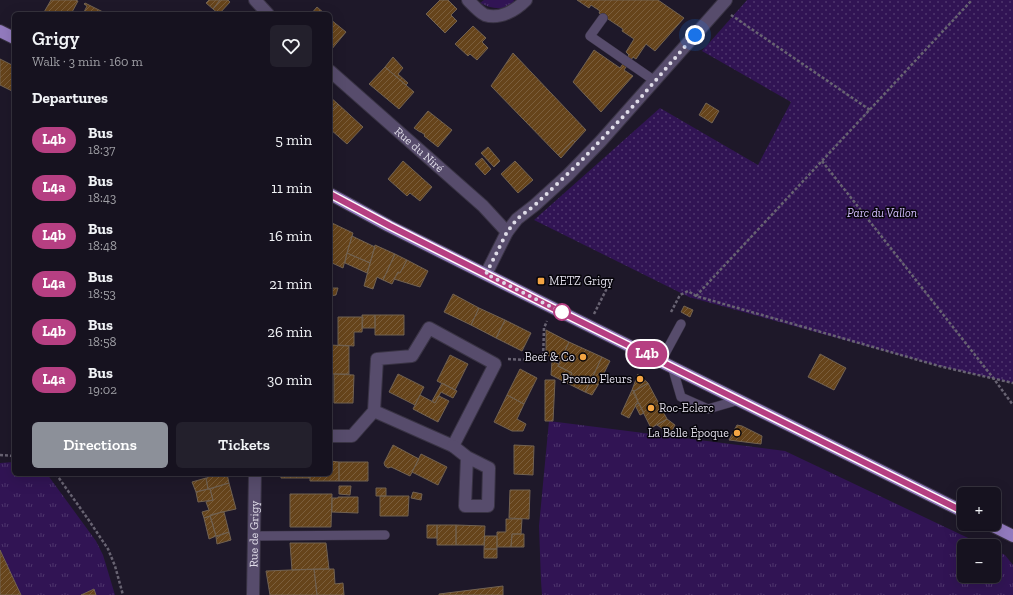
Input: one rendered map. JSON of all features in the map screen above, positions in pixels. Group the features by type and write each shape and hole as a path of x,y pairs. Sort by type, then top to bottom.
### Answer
{"main road":[{"path":"0,31 12,37"},
{"path":"332,195 553,308 957,509"},
{"path":"1001,530 1013,536"}],"street":[{"path":"254,0 266,12"},
{"path":"468,0 485,14 500,15 515,10 526,0"},
{"path":"486,274 507,232 517,219 568,175 655,81 718,2"},
{"name":"Rue du Niré","path":"332,73 483,206 507,232"},
{"path":"332,436 352,436 374,411 377,359 412,356 429,328 495,364 453,446"},
{"path":"374,411 453,446 467,457"},
{"name":"Rue de Grigy","path":"253,595 255,476"}],"lane":[{"path":"603,18 590,36 655,81"},
{"path":"681,324 667,364 682,397 708,409 739,400"},
{"path":"254,536 385,535"}],"path":[{"path":"696,296 972,0"},
{"path":"718,2 870,110"},
{"path":"822,161 1013,405"},
{"path":"589,325 610,282"},
{"path":"671,312 680,295 688,291 696,296 939,366 1013,383"},
{"path":"491,362 505,359 543,360 544,328 553,308"},
{"path":"0,456 12,456"},
{"path":"57,476 108,549 115,566 123,595"}],"green space":[{"path":"484,0 513,0 516,2 507,7 493,8 480,3"},
{"name":"Parc du Vallon","path":"747,0 1013,0 1013,383 939,366 689,297 534,220 660,108 758,165 791,102 702,51"},
{"path":"549,421 785,451 970,539 957,539 957,583 1001,583 1001,553 1005,555 1013,565 1013,595 542,595 539,526"},
{"path":"12,462 12,476 48,476 96,541 103,555 115,595 96,595 94,589 81,595 21,595 0,550 0,463"}],"building":[{"path":"51,0 78,1 72,12 44,12"},
{"path":"209,0 220,0 213,9 206,3"},
{"path":"220,0 228,0 230,2 221,12 217,12 213,9"},
{"path":"440,0 448,0 457,9 451,15 457,21 445,33 426,14"},
{"path":"577,0 658,0 684,18 655,51 646,44 636,59 633,57 624,70 633,76 601,112 573,82 594,50 620,68 629,55 626,52 634,39 622,31 623,29 599,13 600,11 591,5 589,8"},
{"path":"85,3 103,12 84,12 87,6 84,4"},
{"path":"317,7 323,12 313,12"},
{"path":"332,21 346,32 332,49"},
{"path":"473,26 486,38 482,42 488,48 477,60 470,54 468,56 455,44"},
{"path":"513,53 586,130 575,142 573,140 558,155 491,86"},
{"path":"393,57 403,68 398,74 408,83 406,85 385,67"},
{"path":"0,59 12,65 12,91 0,85"},
{"path":"385,67 414,92 399,109 369,84"},
{"path":"332,99 338,104 332,110"},
{"path":"706,103 719,111 712,123 699,115"},
{"path":"338,104 363,127 347,144 332,131 332,110"},
{"path":"428,111 452,130 438,147 424,136 425,135 414,128"},
{"path":"573,140 575,142 561,158 558,155"},
{"path":"488,147 500,161 494,167 481,153"},
{"path":"482,158 491,169 485,175 475,164"},
{"path":"403,161 432,187 420,201 410,193 407,196 388,179"},
{"path":"515,161 533,180 518,193 501,174"},
{"path":"332,223 353,233 343,268 332,263"},
{"path":"352,236 375,247 370,263 347,253"},
{"path":"375,245 395,254 383,280 377,277 373,289 364,286"},
{"path":"347,253 370,263 367,273 345,263"},
{"path":"395,254 407,260 400,273 398,272 392,284 383,280"},
{"path":"407,260 428,271 420,287 394,279 398,272 400,273"},
{"path":"332,288 338,288 336,295 332,296"},
{"path":"453,294 479,308 471,325 444,312"},
{"path":"684,306 693,310 690,317 681,312"},
{"path":"479,308 505,320 496,338 471,325"},
{"path":"362,315 375,315 375,328 362,328"},
{"path":"375,315 404,315 404,335 375,335"},
{"path":"338,317 363,317 362,332 354,332 354,346 338,345"},
{"path":"505,320 531,333 522,351 496,338"},
{"path":"546,330 569,342 561,359 546,355"},
{"path":"569,342 602,357 585,392 567,383 572,373 558,366"},
{"path":"332,345 349,346 349,374 332,374"},
{"path":"820,354 846,368 834,390 808,377"},
{"path":"450,355 468,364 455,390 437,381"},
{"path":"602,357 610,361 598,385 591,381"},
{"path":"552,361 559,364 558,366 572,373 567,383 551,375"},
{"path":"520,369 537,378 524,404 507,395"},
{"path":"334,374 354,375 353,403 334,403"},
{"path":"398,374 424,387 415,405 389,392"},
{"name":"Promo Fleurs","path":"638,374 648,383 634,391 632,390"},
{"path":"545,380 555,380 553,421 545,421"},
{"path":"591,381 598,385 592,395 585,392"},
{"path":"442,383 457,391 453,398 441,392 435,403 432,401"},
{"name":"Roc-Eclerc","path":"648,383 667,419 651,428 633,392"},
{"path":"632,390 634,391 638,401 629,418 621,414"},
{"path":"420,395 435,403 439,396 449,401 438,422 413,409"},
{"path":"507,395 524,404 517,419 526,424 523,431 512,431 494,422"},
{"path":"639,403 644,413 640,415 635,405"},
{"path":"667,419 675,425 670,434 657,425"},
{"path":"737,425 762,436 761,444 729,440"},
{"path":"393,445 419,459 410,476 391,467 388,468 385,466 384,463"},
{"path":"514,445 534,446 533,475 514,474"},
{"path":"421,454 447,467 438,485 412,472"},
{"path":"332,461 339,462 339,481 310,481 310,476 332,476"},
{"path":"339,462 368,462 368,481 339,481"},
{"path":"208,476 227,476 229,483 208,489 206,478 208,478"},
{"path":"281,476 310,476 310,478 281,478"},
{"path":"206,478 208,489 196,492 192,482"},
{"path":"229,483 236,509 204,518 202,512 209,510 206,502 213,500 210,489"},
{"path":"339,486 351,486 350,495 339,494"},
{"path":"376,488 386,488 386,496 376,496"},
{"path":"210,489 213,500 198,502 196,492"},
{"path":"510,490 530,490 529,519 509,518"},
{"path":"413,492 422,494 421,500 411,498"},
{"path":"290,494 332,494 331,527 290,527"},
{"path":"380,496 409,496 408,516 380,516"},
{"path":"358,497 358,513 332,512 332,498"},
{"path":"224,512 229,532 216,536 210,515"},
{"path":"210,516 216,536 209,539 204,518"},
{"path":"506,519 522,519 521,534 512,534 511,547 497,547 497,532 506,532"},
{"path":"427,525 437,525 437,538 427,538"},
{"path":"437,525 456,525 456,545 437,545"},
{"path":"456,525 485,526 484,545 456,545"},
{"path":"229,532 231,540 217,544 216,537"},
{"path":"512,534 524,534 524,547 511,547"},
{"path":"485,536 497,536 497,549 484,549"},
{"path":"290,543 326,543 329,569 292,570"},
{"path":"484,549 497,549 497,558 484,558"},
{"path":"0,550 21,595 0,595"},
{"path":"314,569 317,595 270,595 266,571"},
{"path":"314,569 334,569 335,584 343,583 344,595 317,595"},
{"path":"503,586 503,595 439,595 439,594"},
{"path":"94,589 96,595 81,595"}],"bus line":[{"name":"L4b","path":"332,195 553,308 683,371 957,508"}],"place":[{"name":"METZ Grigy","path":"541,281"},
{"name":"Beef & Co","path":"583,357"},
{"name":"Promo Fleurs","path":"640,379"},
{"name":"Roc-Eclerc","path":"651,408"},
{"name":"La Belle Époque","path":"737,433"}],"route":[{"path":"562,312 565,314 486,274 507,232 517,219 568,175 636,103 695,35"}]}
